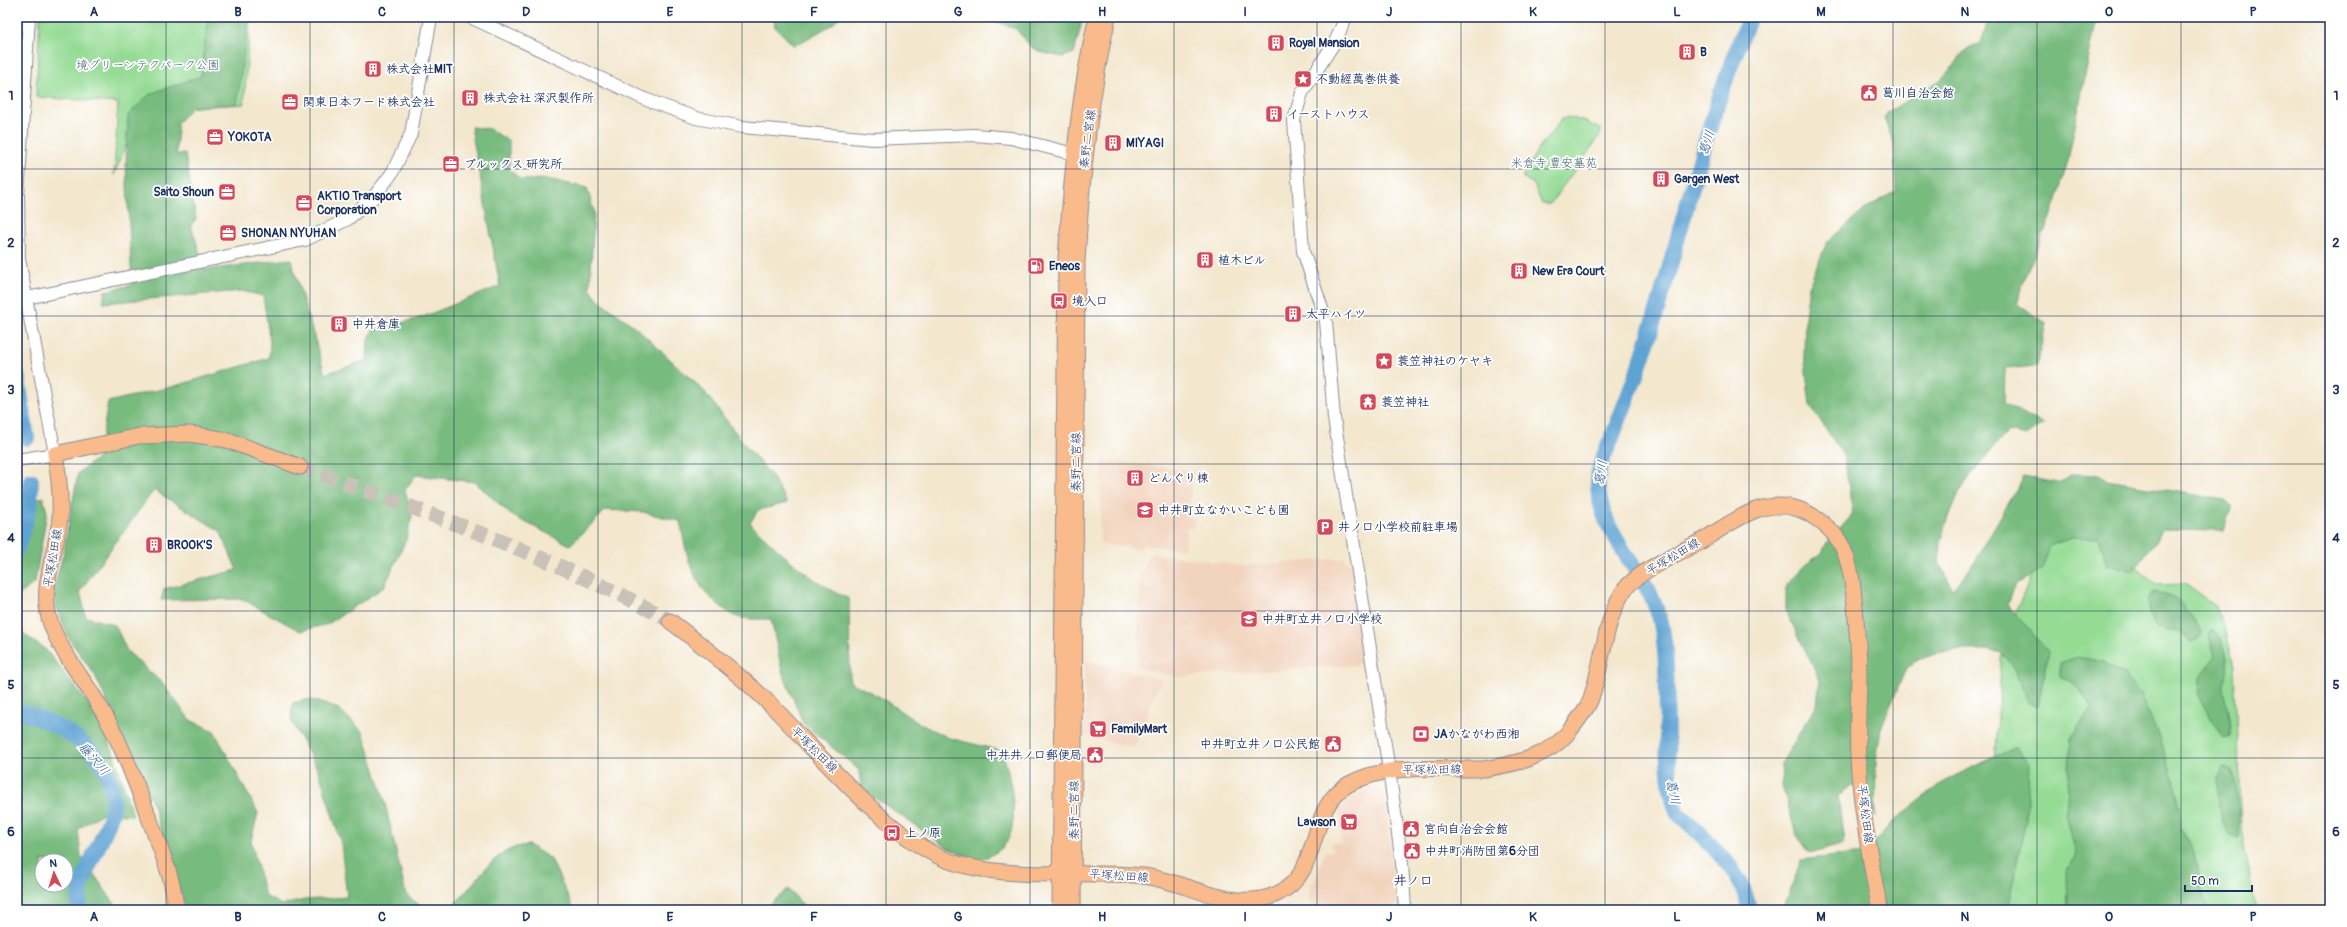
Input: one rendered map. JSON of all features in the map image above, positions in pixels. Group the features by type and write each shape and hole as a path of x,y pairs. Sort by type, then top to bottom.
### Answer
{"main road":[{"name":"秦野二宮線","path":"1060,910 1067,874 1080,100 1097,17"},
{"name":"秦野二宮線","path":"1079,157 1108,17"},
{"path":"56,454 139,436 190,434 227,440 300,467"},
{"name":"平塚松田線","path":"56,454 60,484 60,518 48,571 46,597 50,623 62,651 101,707 125,759 170,876 176,910"},
{"name":"平塚松田線","path":"670,621 723,661 772,707 868,804 892,825 940,858 979,868 1067,874 1146,877 1236,900 1253,901 1266,898 1284,890 1305,869 1320,818 1327,805 1336,794 1355,781 1389,770 1484,769 1523,761 1549,750 1566,735 1591,699 1616,607 1625,589 1650,570 1741,517 1769,506 1797,508 1826,526 1837,537 1843,547 1852,585 1860,667 1858,757 1863,802 1880,910"},
{"name":"秦野二宮線","path":"1067,874 1073,910"}],"street":[{"path":"17,460 56,454 19,259 18,225 30,17"},
{"path":"27,298 305,240 348,219 378,192 392,173 408,141 431,17"},
{"path":"470,17 647,100 696,118 742,127 872,139 974,135 1011,138 1079,157"},
{"path":"1346,17 1336,40 1302,93 1294,120 1303,251 1326,321 1334,418 1389,770 1402,863 1405,910"}],"shaded area":[{"name":"中井町立なかいこども園","path":"1102,460 1193,471 1188,517 1195,518 1193,529 1187,527 1184,550 1143,545 1140,549 1100,544"},
{"name":"中井町立井ノ口小学校","path":"1150,553 1243,566 1345,558 1345,561 1351,563 1367,664 1178,677 1138,667 1139,573"},
{"path":"1085,660 1162,680 1161,685 1158,685 1134,748 1084,736"},
{"path":"1380,785 1384,788 1394,894 1397,894 1398,905 1394,905 1394,910 1316,910 1309,901 1310,886 1316,878 1325,852 1333,851 1332,843 1341,843 1339,808 1350,797 1362,790"}],"green space":[{"name":"境グリーンテクパーク公園","path":"40,17 250,17 244,104 181,108 146,116 126,146 114,175 118,103 36,97"},
{"path":"208,17 249,17 237,104 192,107 178,122 176,154 185,154 196,219 191,225 205,270 291,259 325,374 367,360 368,341 373,330 420,318 500,286 471,127 489,129 509,141 509,169 521,180 547,179 587,188 594,212 590,288 598,300 634,326 703,390 749,450 772,476 787,503 758,510 750,523 796,566 821,584 849,599 850,682 880,697 918,723 949,738 1002,751 1011,787 1013,814 1012,827 1008,839 1002,848 980,861 949,849 861,788 859,770 803,723 782,671 771,619 747,619 734,616 709,596 702,587 691,567 680,521 643,512 606,510 570,545 511,515 475,482 416,475 405,490 412,516 406,540 384,587 328,624 300,631 242,599 161,600 164,589 237,570 220,531 154,490 80,591 86,617 115,625 127,651 162,683 190,720 214,731 258,813 251,841 265,896 282,905 305,900 347,897 341,843 319,772 291,720 293,703 309,699 339,709 363,732 383,795 406,895 426,910 186,910 152,802 95,675 69,639 52,595 63,555 78,473 99,457 108,402 175,386 269,358 270,342 263,296 242,291 103,303 105,291 132,285 126,165 128,115 150,94 201,76"},
{"path":"774,17 839,17 833,24 794,46 775,27"},
{"path":"985,17 1083,17 1074,53 1063,57 1040,52 1031,47 1016,29"},
{"path":"1989,17 2097,17 2068,160 2056,203 2020,291 2018,304 2046,323 2037,366 2005,369 2004,403 2043,424 2025,436 2008,432 1995,445 1960,490 1947,522 1941,542 1939,562 1953,590 1971,567 2024,477 2059,483 2072,474 2101,475 2107,480 2225,500 2232,506 2223,531 2161,530 2154,544 2132,572 2107,564 2099,538 2071,538 2050,546 2042,570 2016,584 2008,604 2048,652 2038,706 2026,700 2015,669 2007,658 1996,652 1988,650 1957,650 1932,654 1907,666 1881,728 1876,761 1875,817 1869,796 1853,785 1838,795 1844,843 1810,853 1796,834 1782,785 1781,764 1817,704 1820,680 1786,611 1786,585 1805,565 1822,553 1826,545 1853,514 1844,456 1810,405 1804,354 1805,317 1809,286 1827,242 1868,207 1896,191 1894,144 1884,118 1888,112 1939,81 1954,66 1964,51 1981,43"},
{"name":"米倉寺 豊安墓苑","path":"1568,117 1586,122 1600,129 1601,134 1550,204 1542,204 1533,183 1523,178 1523,175 1537,151 1562,119"},
{"path":"43,497 47,512 35,582 17,597 17,504"},
{"path":"2088,522 2157,585 2185,584 2214,605 2226,631 2234,666 2241,828 2256,910 1984,910 1993,805 2002,644 2030,579 2047,527"},
{"path":"2153,592 2169,595 2183,606 2200,629 2202,634 2199,640 2191,643 2180,631 2156,628 2151,617 2148,601"},
{"path":"17,629 46,650 97,715 113,752 133,815 101,814 78,829 81,856 119,910 17,910 17,817 19,817 20,810 17,799"},
{"path":"2212,630 2223,642 2227,660 2227,671 2223,687 2229,718 2230,737 2224,739 2199,698 2200,678 2214,658 2209,635"},
{"path":"2077,657 2101,661 2124,674 2141,696 2163,747 2178,796 2181,829 2193,850 2208,910 2068,910 2067,873 2076,854 2066,814 2071,738 2092,707 2079,688 2060,676 2060,663"},
{"path":"2016,747 2029,765 2026,818 2007,910 1783,910 1801,860 1863,853 1894,821 1946,780"},
{"path":"2224,767 2231,769 2235,786 2238,802 2238,837 2230,835 2221,818 2218,777"},
{"path":"529,845 551,859 574,910 447,910 457,901 484,870 503,853 515,848"},
{"path":"788,889 808,910 763,910"}],"waterway":[{"name":"葛川","path":"1749,910 1742,886 1729,865 1677,811 1672,793 1668,767 1666,663 1661,623 1647,588 1607,522 1601,504 1598,478 1602,459 1638,371 1658,308 1719,98 1750,17"},
{"name":"藤沢川","path":"17,375 27,438"},
{"name":"藤沢川","path":"17,549 30,506 31,481"},
{"name":"藤沢川","path":"17,711 54,725 72,736 88,749 101,764 110,781 113,800 109,821 81,886 79,910"}],"tunnel":[{"path":"300,467 488,536 581,576 670,621"}],"place":[{"name":"Royal Mansion","path":"1276,43"},
{"name":"B","path":"1687,52"},
{"name":"株式会社MIT","path":"373,69"},
{"name":"不動經萬巻供養","path":"1303,79"},
{"name":"葛川自治会館","path":"1869,93"},
{"name":"株式会社 深沢製作所","path":"470,98"},
{"name":"関東日本フード株式会社","path":"290,102"},
{"name":"イーストハウス","path":"1274,114"},
{"name":"YOKOTA","path":"215,137"},
{"name":"MIYAGI","path":"1113,143"},
{"name":"ブルックス 研究所","path":"451,164"},
{"name":"Gargen West","path":"1661,179"},
{"name":"Saito Shoun","path":"227,192"},
{"name":"AKTIO Transport Corporation","path":"304,203"},
{"name":"SHONAN NYUHAN","path":"228,233"},
{"name":"植木ビル","path":"1205,260"},
{"name":"Eneos","path":"1036,266"},
{"name":"New Era Court","path":"1519,271"},
{"name":"境入口","path":"1059,301"},
{"name":"太平ハイツ","path":"1293,314"},
{"name":"中井倉庫","path":"339,324"},
{"name":"蓑笠神社のケヤキ","path":"1384,361"},
{"name":"蓑笠神社","path":"1368,402"},
{"name":"どんぐり棟","path":"1135,478"},
{"name":"中井町立なかいこども園","path":"1145,510"},
{"name":"井ノ口小学校前駐車場","path":"1325,527"},
{"name":"BROOK'S","path":"154,545"},
{"name":"中井町立井ノ口小学校","path":"1249,619"},
{"name":"FamilyMart","path":"1098,729"},
{"name":"JAかながわ西湘","path":"1421,734"},
{"name":"中井町立井ノ口公民館","path":"1333,744"},
{"name":"中井井ノ口郵便局","path":"1095,755"},
{"name":"Lawson","path":"1349,822"},
{"name":"宮向自治会会館","path":"1411,829"},
{"name":"上ノ原","path":"892,833"},
{"name":"中井町消防団第6分団","path":"1412,851"}],"district":[{"name":"井ノ口","path":"1413,881"}]}
